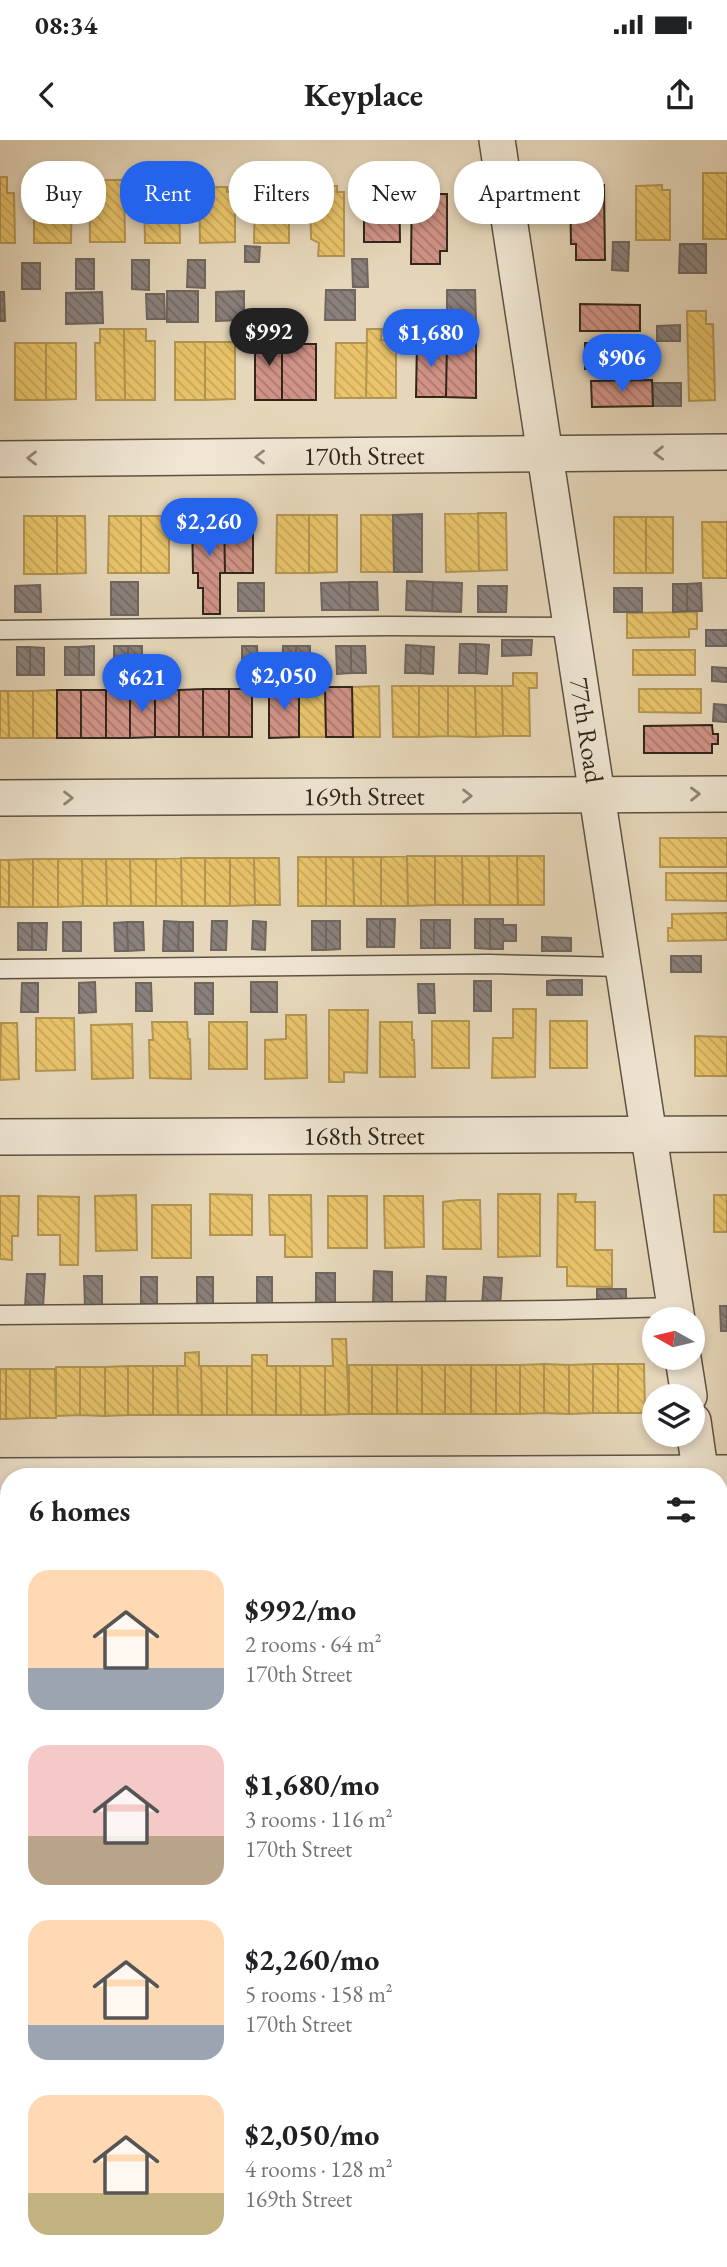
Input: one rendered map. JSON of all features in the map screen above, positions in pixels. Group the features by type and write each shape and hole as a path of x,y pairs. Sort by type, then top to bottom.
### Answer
{"street":[{"name":"77th Road","path":"497,140 675,1307"},
{"name":"170th Street","path":"0,458 727,452"},
{"name":"169th Street","path":"0,798 727,794"},
{"name":"168th Street","path":"0,1137 727,1134"},
{"path":"701,1447 708,1468"}],"lane":[{"path":"0,630 572,627"},
{"path":"0,969 488,964 623,967"},
{"path":"0,1315 642,1313"}],"building: Homes":[{"path":"703,173 727,173 727,239 703,239"},
{"path":"0,177 7,177 7,193 14,193 15,243 0,243"},
{"path":"120,180 120,224 125,224 125,242 90,242 90,224 106,224 106,181"},
{"path":"662,185 662,190 670,190 670,240 636,240 636,186"},
{"path":"334,186 337,186 337,192 344,192 344,256 318,256 319,243 311,239 311,224 334,224"},
{"path":"215,187 227,187 229,224 235,224 235,242 200,243 200,224 215,224"},
{"path":"34,224 71,224 71,243 34,243"},
{"path":"145,224 180,224 180,243 145,243"},
{"path":"254,224 289,224 289,243 254,243"},
{"path":"687,311 706,311 706,324 713,324 715,400 689,401"},
{"path":"100,329 124,329 125,400 96,400 95,343 100,343"},
{"path":"124,329 146,329 146,341 155,341 155,400 125,400"},
{"path":"367,329 382,329 381,340 396,341 396,398 366,398"},
{"path":"175,342 205,342 205,400 175,400"},
{"path":"205,342 235,342 235,399 205,400"},
{"path":"15,343 46,343 46,400 15,400"},
{"path":"46,343 76,343 76,399 46,400"},
{"path":"336,343 367,343 366,398 335,398"},
{"path":"478,513 479,571 446,572 445,514"},
{"path":"478,513 506,513 507,570 479,571"},
{"path":"277,515 309,515 309,573 276,573"},
{"path":"309,515 337,515 337,572 309,573"},
{"path":"361,515 393,515 394,572 361,572"},
{"path":"24,516 57,516 57,574 24,574"},
{"path":"57,516 85,516 86,573 57,574"},
{"path":"109,516 141,516 141,573 108,573"},
{"path":"141,516 169,516 169,573 141,573"},
{"path":"614,517 646,517 646,573 614,573"},
{"path":"646,517 673,517 673,573 646,573"},
{"path":"702,522 727,522 727,578 703,578"},
{"path":"697,612 697,629 689,629 689,637 627,638 627,613"},
{"path":"633,650 695,650 695,675 633,675"},
{"path":"513,673 537,673 537,688 529,688 530,736 503,736 502,686 513,686"},
{"path":"379,686 380,737 353,737 352,687"},
{"path":"392,686 419,686 419,737 393,737"},
{"path":"419,686 448,686 448,736 419,737"},
{"path":"448,686 475,686 476,737 448,736"},
{"path":"475,686 502,686 503,736 476,737"},
{"path":"299,687 325,687 326,737 299,737"},
{"path":"639,689 701,689 701,713 639,712"},
{"path":"57,690 57,738 33,738 33,691"},
{"path":"0,691 8,691 9,738 0,738"},
{"path":"8,691 33,691 33,738 9,738"},
{"path":"660,838 727,838 727,867 660,867"},
{"path":"407,856 408,906 381,906 381,857"},
{"path":"407,856 435,856 435,905 408,906"},
{"path":"435,856 462,856 463,905 435,905"},
{"path":"462,856 489,856 490,905 463,905"},
{"path":"489,856 517,856 518,905 490,905"},
{"path":"517,856 544,856 544,905 518,905"},
{"path":"298,857 326,857 326,906 298,906"},
{"path":"326,857 353,857 354,906 326,906"},
{"path":"353,857 381,857 381,906 354,906"},
{"path":"181,858 182,906 156,906 156,859"},
{"path":"181,858 205,858 205,906 182,906"},
{"path":"205,858 230,858 230,906 205,906"},
{"path":"230,858 254,858 255,905 230,906"},
{"path":"254,858 279,858 280,905 255,905"},
{"path":"33,859 33,907 9,907 9,860"},
{"path":"33,859 58,859 58,907 33,907"},
{"path":"58,859 82,859 83,906 58,907"},
{"path":"82,859 106,859 107,906 83,906"},
{"path":"106,859 130,859 131,906 107,906"},
{"path":"130,859 156,859 156,906 131,906"},
{"path":"0,860 9,860 9,907 0,907"},
{"path":"666,873 727,873 727,901 666,900"},
{"path":"727,913 727,940 668,941 672,914"},
{"path":"513,1009 536,1009 535,1077 492,1078 493,1038 513,1038"},
{"path":"329,1010 368,1010 367,1073 344,1072 344,1082 329,1082"},
{"path":"286,1015 306,1015 307,1078 265,1079 265,1040 286,1039"},
{"path":"36,1018 74,1018 75,1070 36,1071"},
{"path":"432,1021 469,1021 469,1068 432,1068"},
{"path":"550,1021 587,1021 587,1068 550,1068"},
{"path":"152,1022 187,1022 191,1079 150,1078 149,1040 153,1040"},
{"path":"209,1022 247,1022 247,1069 209,1069"},
{"path":"380,1022 412,1022 415,1077 380,1077"},
{"path":"1,1023 17,1023 19,1079 0,1080"},
{"path":"132,1024 133,1078 92,1079 91,1025"},
{"path":"695,1036 727,1037 727,1076 695,1076"},
{"path":"210,1194 252,1195 252,1235 210,1235"},
{"path":"498,1194 540,1194 540,1256 498,1257"},
{"path":"558,1194 576,1194 575,1202 595,1202 595,1250 612,1250 612,1287 567,1286 567,1267 557,1267"},
{"path":"136,1195 137,1250 96,1251 95,1196"},
{"path":"269,1195 311,1195 312,1257 285,1257 285,1235 270,1235"},
{"path":"714,1195 727,1195 727,1232 714,1232"},
{"path":"0,1196 19,1196 18,1236 12,1236 12,1260 0,1259"},
{"path":"38,1196 79,1197 78,1265 60,1265 60,1235 38,1235"},
{"path":"328,1196 367,1196 367,1248 328,1248"},
{"path":"384,1196 423,1196 424,1247 385,1248"},
{"path":"480,1200 481,1249 443,1249 443,1202"},
{"path":"152,1205 191,1205 191,1258 152,1258"},
{"path":"332,1339 346,1339 349,1414 325,1415 325,1366 333,1366"},
{"path":"199,1352 202,1415 178,1415 177,1366 185,1366 185,1353"},
{"path":"252,1355 267,1355 267,1366 276,1366 276,1415 252,1415"},
{"path":"544,1364 544,1413 520,1414 520,1365"},
{"path":"544,1364 569,1365 569,1414 544,1413"},
{"path":"593,1364 593,1413 569,1414 569,1365"},
{"path":"593,1364 618,1364 618,1413 593,1413"},
{"path":"618,1364 642,1364 644,1384 642,1384 642,1413 618,1413"},
{"path":"349,1365 372,1365 372,1414 349,1414"},
{"path":"372,1365 397,1365 397,1414 372,1414"},
{"path":"397,1365 422,1365 422,1414 397,1414"},
{"path":"422,1365 445,1365 445,1414 422,1414"},
{"path":"445,1365 471,1365 471,1414 445,1414"},
{"path":"471,1365 496,1365 496,1414 471,1414"},
{"path":"496,1365 520,1365 520,1414 496,1414"},
{"path":"128,1366 128,1415 105,1416 105,1367"},
{"path":"128,1366 153,1366 153,1415 128,1415"},
{"path":"153,1366 177,1366 178,1415 153,1415"},
{"path":"201,1366 227,1366 227,1415 202,1415"},
{"path":"227,1366 252,1366 252,1415 227,1415"},
{"path":"276,1366 300,1366 301,1415 276,1415"},
{"path":"300,1366 325,1366 325,1415 301,1415"},
{"path":"56,1367 80,1367 80,1415 56,1416"},
{"path":"80,1367 105,1367 105,1416 80,1415"},
{"path":"0,1369 6,1369 6,1419 0,1419"},
{"path":"6,1369 30,1369 30,1418 6,1419"},
{"path":"30,1369 55,1369 56,1418 30,1418"}],"building: Industry":[{"path":"613,242 629,242 628,271 612,270"},
{"path":"680,244 706,244 706,273 679,273"},
{"path":"245,246 260,247 259,262 245,262"},
{"path":"76,259 94,259 94,289 76,289"},
{"path":"352,259 367,259 368,287 353,287"},
{"path":"132,260 149,260 149,290 132,289"},
{"path":"188,260 205,260 205,288 187,287"},
{"path":"22,263 40,263 40,289 22,289"},
{"path":"326,290 355,290 355,320 325,320"},
{"path":"447,290 475,290 476,321 447,322"},
{"path":"167,291 198,291 198,322 167,322"},
{"path":"244,291 244,320 216,321 216,292"},
{"path":"0,292 4,292 5,321 0,321"},
{"path":"102,292 103,323 66,324 66,293"},
{"path":"146,294 164,294 165,319 147,319"},
{"path":"680,325 680,341 657,341 657,326"},
{"path":"653,383 681,383 681,406 653,406"},
{"path":"422,514 422,572 394,572 393,515"},
{"path":"407,581 433,582 432,611 406,610"},
{"path":"111,582 138,582 138,615 111,615"},
{"path":"349,582 377,582 378,610 350,610"},
{"path":"349,582 350,610 322,610 321,583"},
{"path":"433,582 462,583 461,612 432,611"},
{"path":"238,583 264,583 264,611 238,611"},
{"path":"701,583 702,611 687,611 687,584"},
{"path":"673,584 687,584 687,611 673,612"},
{"path":"40,585 41,612 15,612 15,586"},
{"path":"478,586 507,586 506,612 478,612"},
{"path":"614,588 642,588 642,612 614,612"},
{"path":"706,630 727,630 727,646 706,646"},
{"path":"502,640 532,640 531,655 502,656"},
{"path":"460,644 476,644 476,673 459,673"},
{"path":"476,644 489,645 487,674 476,673"},
{"path":"406,645 421,646 420,673 405,673"},
{"path":"94,646 94,675 79,675 79,647"},
{"path":"114,646 128,646 128,675 114,675"},
{"path":"128,646 142,646 142,675 128,675"},
{"path":"242,646 257,646 258,675 242,675"},
{"path":"283,646 296,646 296,673 282,673"},
{"path":"296,646 310,646 310,673 296,673"},
{"path":"336,646 351,646 351,673 337,674"},
{"path":"351,646 365,646 366,673 351,673"},
{"path":"421,646 434,647 433,674 420,673"},
{"path":"17,647 30,647 30,675 17,675"},
{"path":"30,647 44,648 44,675 30,675"},
{"path":"65,647 79,647 79,675 65,675"},
{"path":"712,667 727,668 727,682 712,681"},
{"path":"714,704 727,705 727,722 713,721"},
{"path":"367,919 380,919 380,947 367,947"},
{"path":"380,919 395,919 394,947 380,947"},
{"path":"475,919 490,919 490,949 475,948"},
{"path":"490,919 503,919 503,925 516,925 516,941 503,941 503,949 490,949"},
{"path":"421,920 434,920 434,948 421,948"},
{"path":"434,920 450,920 450,948 434,948"},
{"path":"164,921 179,922 178,951 163,951"},
{"path":"212,921 227,921 226,950 211,950"},
{"path":"253,921 266,922 265,950 252,949"},
{"path":"312,921 326,921 326,950 312,950"},
{"path":"326,921 340,921 340,949 326,950"},
{"path":"63,922 81,922 81,951 63,951"},
{"path":"127,922 128,951 115,951 114,923"},
{"path":"127,922 143,922 144,950 128,951"},
{"path":"179,922 193,922 193,951 178,951"},
{"path":"18,923 32,923 32,950 18,950"},
{"path":"32,923 47,923 46,950 32,950"},
{"path":"542,937 571,938 571,951 542,951"},
{"path":"671,956 701,956 701,972 671,972"},
{"path":"582,980 582,995 547,995 547,981"},
{"path":"474,981 491,981 491,1011 474,1011"},
{"path":"95,982 96,1012 79,1013 79,983"},
{"path":"251,982 277,982 277,1012 251,1012"},
{"path":"22,983 38,983 38,1012 21,1012"},
{"path":"136,983 151,983 152,1011 136,1011"},
{"path":"195,983 213,983 213,1014 195,1014"},
{"path":"418,984 434,984 435,1013 419,1013"},
{"path":"374,1271 392,1272 392,1304 373,1304"},
{"path":"316,1273 335,1273 335,1305 316,1305"},
{"path":"27,1274 45,1274 43,1307 25,1307"},
{"path":"84,1276 102,1276 102,1306 85,1306"},
{"path":"427,1276 446,1277 445,1305 426,1304"},
{"path":"141,1277 157,1277 157,1307 141,1307"},
{"path":"197,1277 213,1277 213,1305 197,1305"},
{"path":"257,1277 272,1277 272,1306 257,1305"},
{"path":"484,1277 502,1278 500,1306 482,1305"},
{"path":"597,1289 626,1289 626,1302 597,1302"},
{"path":"720,1306 727,1306 727,1331 721,1331"}],"building: Other":[{"path":"604,185 605,260 576,260 576,244 571,244 571,224 604,224"},
{"path":"440,194 447,194 447,251 440,251 440,264 411,264 411,224 440,224"},
{"path":"364,224 400,224 400,242 364,242"},
{"path":"580,304 640,305 640,331 580,331"},
{"path":"262,333 282,333 282,400 255,400 255,342 262,342"},
{"path":"417,340 447,341 446,397 416,397"},
{"path":"447,341 476,341 476,398 446,397"},
{"path":"585,343 646,343 646,369 585,369"},
{"path":"282,344 316,344 316,400 282,400"},
{"path":"652,380 653,406 592,407 591,381"},
{"path":"192,515 224,515 225,573 220,573 220,614 203,614 203,588 198,588 198,573 193,573"},
{"path":"224,515 253,515 253,573 225,573"},
{"path":"269,687 299,687 299,737 269,738"},
{"path":"325,687 352,687 353,737 326,737"},
{"path":"203,689 203,737 179,737 179,690"},
{"path":"203,689 229,689 229,737 203,737"},
{"path":"229,689 252,689 252,737 229,737"},
{"path":"57,690 81,690 81,738 57,738"},
{"path":"81,690 106,690 106,738 81,738"},
{"path":"106,690 130,690 130,738 106,738"},
{"path":"130,690 155,690 155,737 130,738"},
{"path":"155,690 179,690 179,737 155,737"},
{"path":"712,725 713,734 718,734 718,744 712,744 712,753 644,753 644,726"}]}
